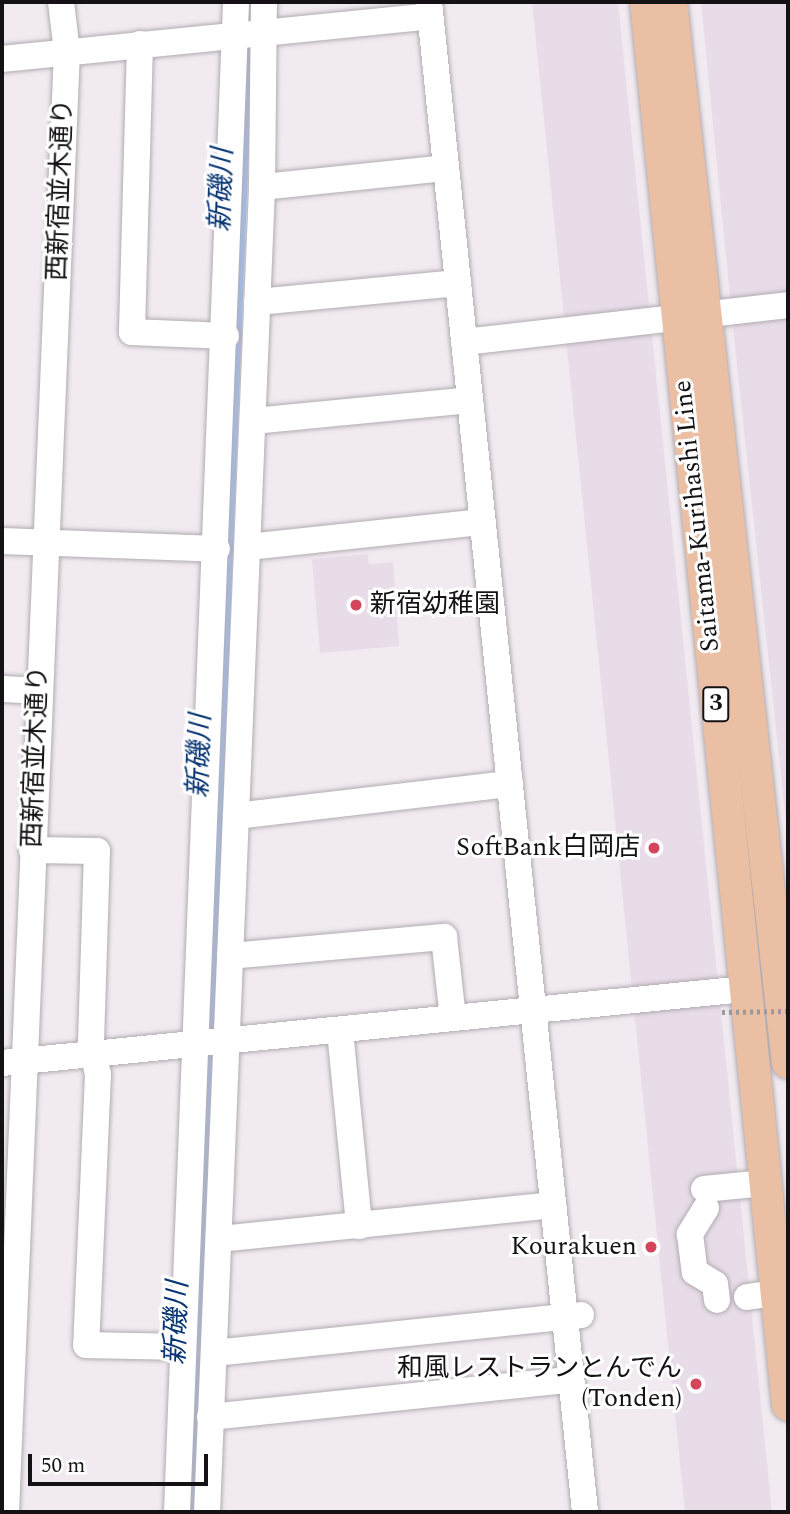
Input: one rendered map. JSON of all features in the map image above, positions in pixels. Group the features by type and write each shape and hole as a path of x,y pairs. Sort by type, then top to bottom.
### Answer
{"main road":[{"name":"Saitama-Kurihashi Line","path":"646,2 785,994 788,1063"},
{"name":"Saitama-Kurihashi Line","path":"671,2 690,313 744,989 765,1183 762,1295 788,1405"},
{"path":"744,989 785,994"}],"street":[{"name":"西新宿並木通り","path":"6,1512 14,1064 32,850 47,542 67,52 61,2"},
{"path":"207,1512 219,1239 211,1046 217,549 237,36 236,2"},
{"path":"177,1512 183,1348 211,1046 230,956 268,32 264,2"},
{"path":"2,59 268,32 328,14 430,9 553,1206 574,1316 571,1380 585,1512"},
{"path":"140,44 132,332 226,336"},
{"path":"262,187 446,168"},
{"path":"257,302 458,284"},
{"path":"464,342 690,313 788,304"},
{"path":"253,421 470,400"},
{"path":"248,547 483,522"},
{"path":"2,541 217,549"},
{"path":"2,689 38,691"},
{"path":"236,817 510,784"},
{"path":"32,850 97,851 86,1345 183,1348"},
{"path":"230,956 444,937 453,1018"},
{"path":"14,1064 211,1046 453,1018 744,989"},
{"path":"340,1031 359,1226"},
{"path":"716,1292 699,1280 690,1234 705,1199 765,1183"},
{"path":"219,1239 553,1206"},
{"path":"214,1353 574,1316"},
{"path":"210,1417 571,1380"}],"path":[{"path":"722,1012 785,994"}],"shaded area":[{"path":"532,2 618,2 772,1512 685,1512"},
{"path":"701,2 788,2 788,841 733,328"},
{"name":"新宿幼稚園","path":"368,554 369,564 393,562 399,646 320,653 312,559"}],"waterway":[{"name":"新磯川","path":"210,1036 249,41"},
{"name":"新磯川","path":"191,1512 209,1048"}],"place":[{"name":"新宿幼稚園","path":"356,605"},
{"name":"SoftBank白岡店","path":"654,848"},
{"name":"Kourakuen","path":"651,1247"},
{"name":"和風レストランとんでん (Tonden)","path":"696,1384"}]}
